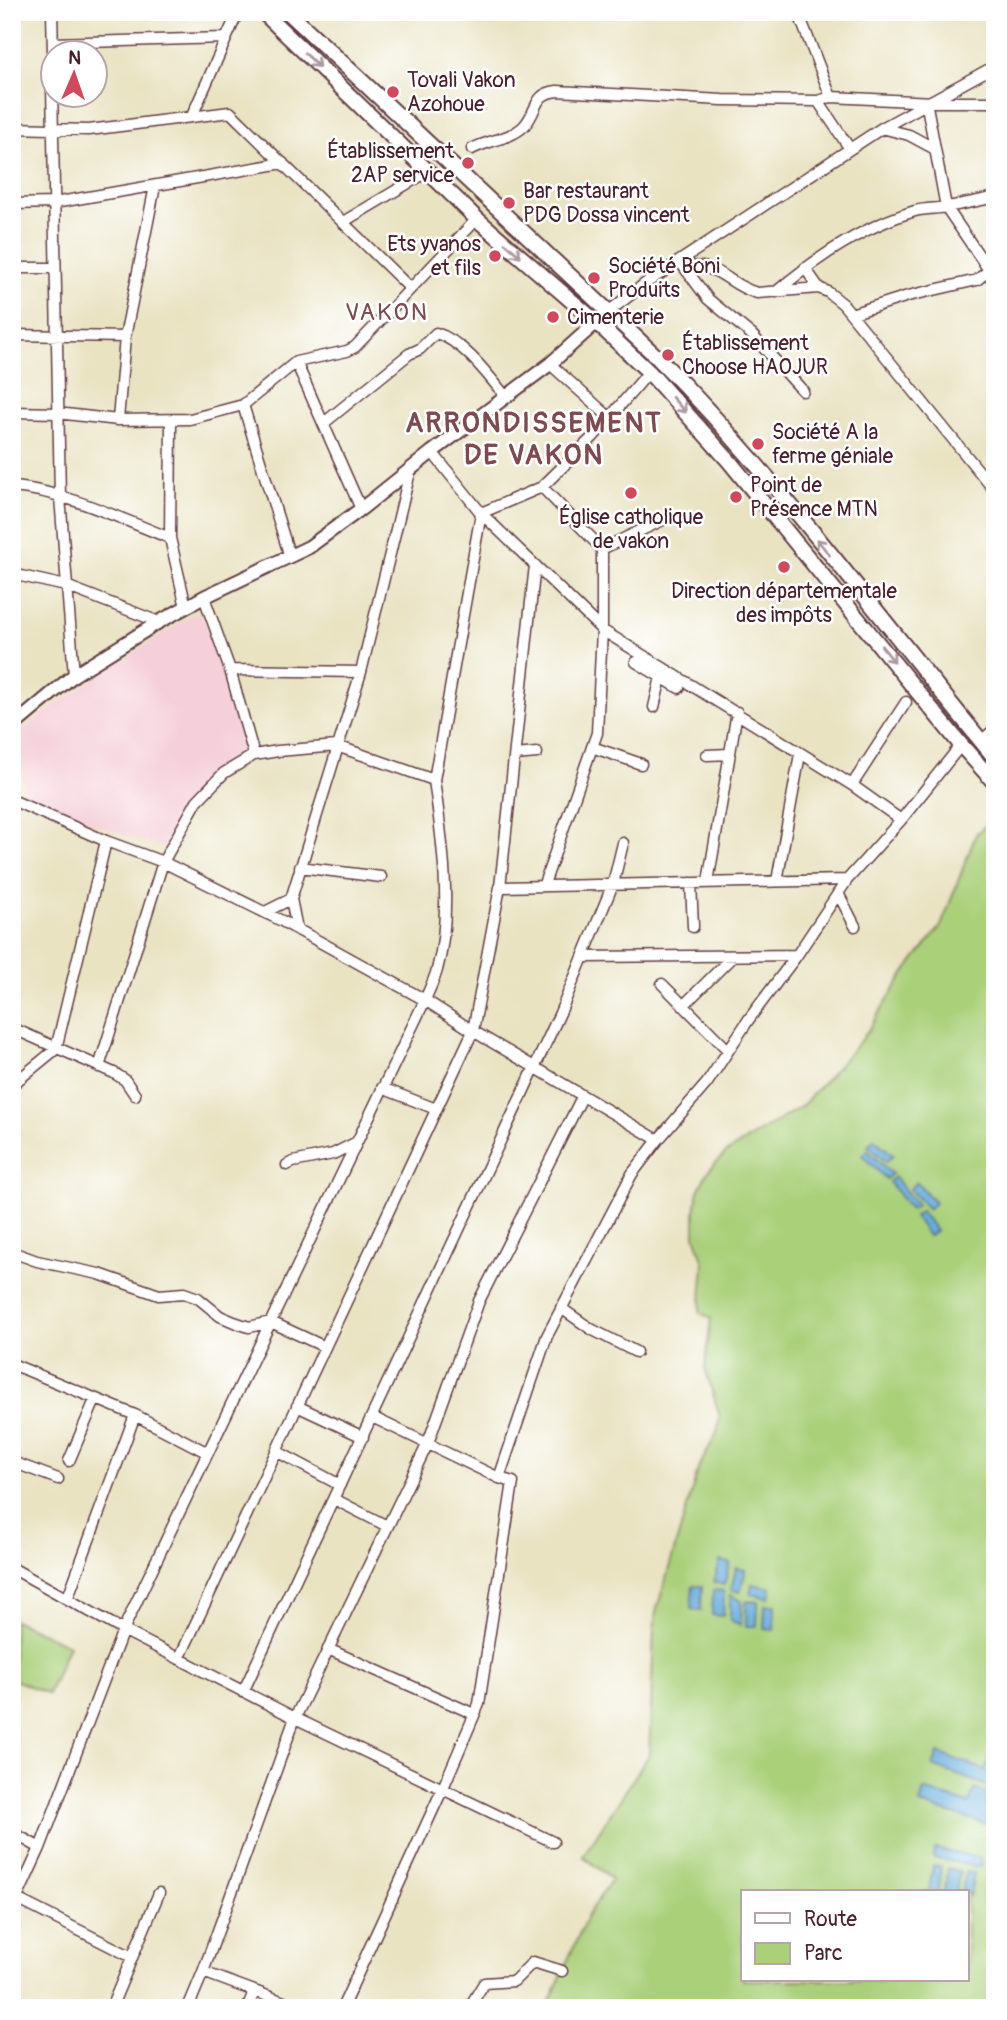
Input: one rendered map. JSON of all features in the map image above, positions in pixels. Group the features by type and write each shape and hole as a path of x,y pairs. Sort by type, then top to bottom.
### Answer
{"highway":[{"path":"263,12 477,219 596,322 649,372 729,461 995,783"},
{"path":"288,12 680,380 752,459 995,758"}],"main road":[{"path":"12,727 74,675 159,622 204,597 309,547 550,364 608,312"}],"street":[{"path":"52,12 53,38"},
{"path":"192,116 237,12"},
{"path":"798,12 831,97"},
{"path":"108,45 224,38"},
{"path":"608,312 882,128 995,66"},
{"path":"472,149 484,142 505,137 524,125 545,92 722,100 818,101 831,97 930,104 995,102"},
{"path":"818,101 850,149"},
{"path":"851,314 991,275 946,207 930,104"},
{"path":"52,108 60,497 74,675"},
{"path":"12,128 89,130 230,112 410,288"},
{"path":"882,128 909,135 935,149"},
{"path":"12,204 54,203 283,163"},
{"path":"343,222 427,172"},
{"path":"118,420 125,337 155,186"},
{"path":"776,292 804,268 839,246 898,217 919,210 995,197"},
{"path":"12,412 57,413 118,420 171,420 190,419 243,405 296,362 355,347 477,219"},
{"path":"682,264 708,267 748,291 757,293 819,288"},
{"path":"682,264 708,299 752,335 803,391"},
{"path":"12,268 55,268"},
{"path":"804,268 819,288 828,292 851,314 995,491"},
{"path":"324,423 409,354 420,349 436,333 444,335 473,359 506,397"},
{"path":"12,335 125,337"},
{"path":"296,362 361,509"},
{"path":"550,364 609,417"},
{"path":"481,513 542,488 593,437 649,372"},
{"path":"243,405 290,557"},
{"path":"171,420 170,538 186,607"},
{"path":"432,452 481,513 602,630 662,673 678,688"},
{"path":"298,929 291,899 361,672 412,467"},
{"path":"12,487 28,488 60,497 170,538"},
{"path":"542,488 602,549 602,630 597,733 544,884"},
{"path":"132,1957 14,1902 40,1848 123,1630 437,970 442,936 443,870 434,780 481,513"},
{"path":"602,549 667,518"},
{"path":"179,1658 473,1031 500,887 535,565"},
{"path":"12,574 66,586 159,622"},
{"path":"204,597 230,670 254,755"},
{"path":"636,662 737,712 852,785 901,820"},
{"path":"230,670 361,672"},
{"path":"654,707 662,673"},
{"path":"852,785 906,702"},
{"path":"708,883 737,712"},
{"path":"981,741 995,729"},
{"path":"499,1478 547,1336 632,1174 707,1083 847,880 901,820 961,745"},
{"path":"99,1067 163,862 197,801 223,773 254,755 337,746 434,780"},
{"path":"592,747 641,764"},
{"path":"514,754 537,753"},
{"path":"707,755 730,754"},
{"path":"778,881 800,754"},
{"path":"12,800 106,841 163,862 298,929 425,1000 582,1097 658,1140"},
{"path":"12,1085 56,1049 106,841"},
{"path":"243,1692 585,957 614,884 623,843"},
{"path":"300,867 381,877"},
{"path":"500,887 544,884 847,880"},
{"path":"691,883 693,927"},
{"path":"838,893 855,926"},
{"path":"265,912 291,899"},
{"path":"585,957 797,955"},
{"path":"683,1006 733,956"},
{"path":"662,984 728,1051"},
{"path":"12,1028 125,1080 135,1095"},
{"path":"383,1088 436,1109"},
{"path":"188,2008 295,1718 428,1443 479,1301 582,1097"},
{"path":"287,1165 333,1154 357,1142"},
{"path":"12,1252 37,1261 99,1274 159,1295 184,1293 198,1298 220,1316 249,1327 271,1322 325,1347"},
{"path":"561,1308 591,1329 636,1352"},
{"path":"12,1364 135,1415 208,1453"},
{"path":"69,1461 95,1400"},
{"path":"297,1406 363,1437"},
{"path":"68,1597 135,1415"},
{"path":"342,2008 479,1704 513,1482 499,1478 372,1417"},
{"path":"276,1451 340,1485"},
{"path":"12,1465 18,1464 58,1479"},
{"path":"334,1499 387,1526"},
{"path":"12,1568 123,1630 243,1692 553,1842"},
{"path":"328,1649 474,1714"},
{"path":"12,1832 40,1848"},
{"path":"111,2008 159,1893"},
{"path":"469,2008 484,1983 514,1981 533,1962 562,1971"},
{"path":"203,1972 300,2008"},
{"path":"247,2008 254,1991"}],"shaded area":[{"path":"194,614 202,615 248,749 198,789 163,848 24,800 21,729"}],"green space":[{"path":"995,817 995,1928 989,1929 989,1939 995,1955 995,2008 547,2008 587,1916 612,1879 583,1856 649,1755 656,1612 699,1467 717,1433 720,1417 705,1368 711,1318 700,1313 704,1263 695,1235 698,1191 708,1171 727,1152 802,1106 863,1038 906,971 941,926 976,834"},
{"path":"14,1620 69,1645 48,1694 12,1679"}],"water":[{"path":"874,1139 893,1155 886,1162 868,1146"},
{"path":"867,1150 892,1174 886,1179 862,1155"},
{"path":"894,1177 917,1205 910,1209 889,1182"},
{"path":"917,1182 935,1203 928,1209 909,1189"},
{"path":"921,1211 936,1231 928,1236 914,1216"},
{"path":"720,1561 730,1563 724,1585 714,1582"},
{"path":"736,1568 746,1570 740,1592 731,1590"},
{"path":"752,1584 771,1588 769,1598 750,1594"},
{"path":"693,1586 702,1586 701,1610 691,1609"},
{"path":"713,1590 724,1591 723,1616 712,1615"},
{"path":"730,1595 742,1601 741,1625 730,1620"},
{"path":"746,1601 758,1602 757,1626 746,1626"},
{"path":"765,1605 775,1605 774,1630 764,1629"},
{"path":"993,1748 995,1789 933,1766 938,1753 985,1770"},
{"path":"974,1789 995,1796 991,1811 995,1812 995,1827 920,1804 924,1790 969,1804"},
{"path":"935,1849 981,1858 980,1867 933,1858"},
{"path":"933,1866 941,1867 938,1890 929,1890"},
{"path":"948,1869 960,1871 956,1890 944,1890"},
{"path":"966,1871 974,1873 970,1896 968,1890 962,1890"}],"place":[{"name":"Tovali Vakon Azohoue","path":"393,92"},
{"name":"Établissement 2AP service","path":"468,163"},
{"name":"Bar restaurant PDG Dossa vincent","path":"509,203"},
{"name":"Ets yvanos et fils","path":"495,256"},
{"name":"Société Boni Produits","path":"594,278"},
{"name":"Cimenterie","path":"553,317"},
{"name":"Établissement Choose HAOJUR","path":"668,355"},
{"name":"Société A la ferme géniale","path":"758,444"},
{"name":"Église catholique de vakon","path":"631,493"},
{"name":"Point de Présence MTN","path":"736,497"},
{"name":"Direction départementale des impôts","path":"784,567"}],"district":[{"name":"VAKON","path":"387,312"},
{"name":"ARRONDISSEMENT DE VAKON","path":"534,438"}]}
